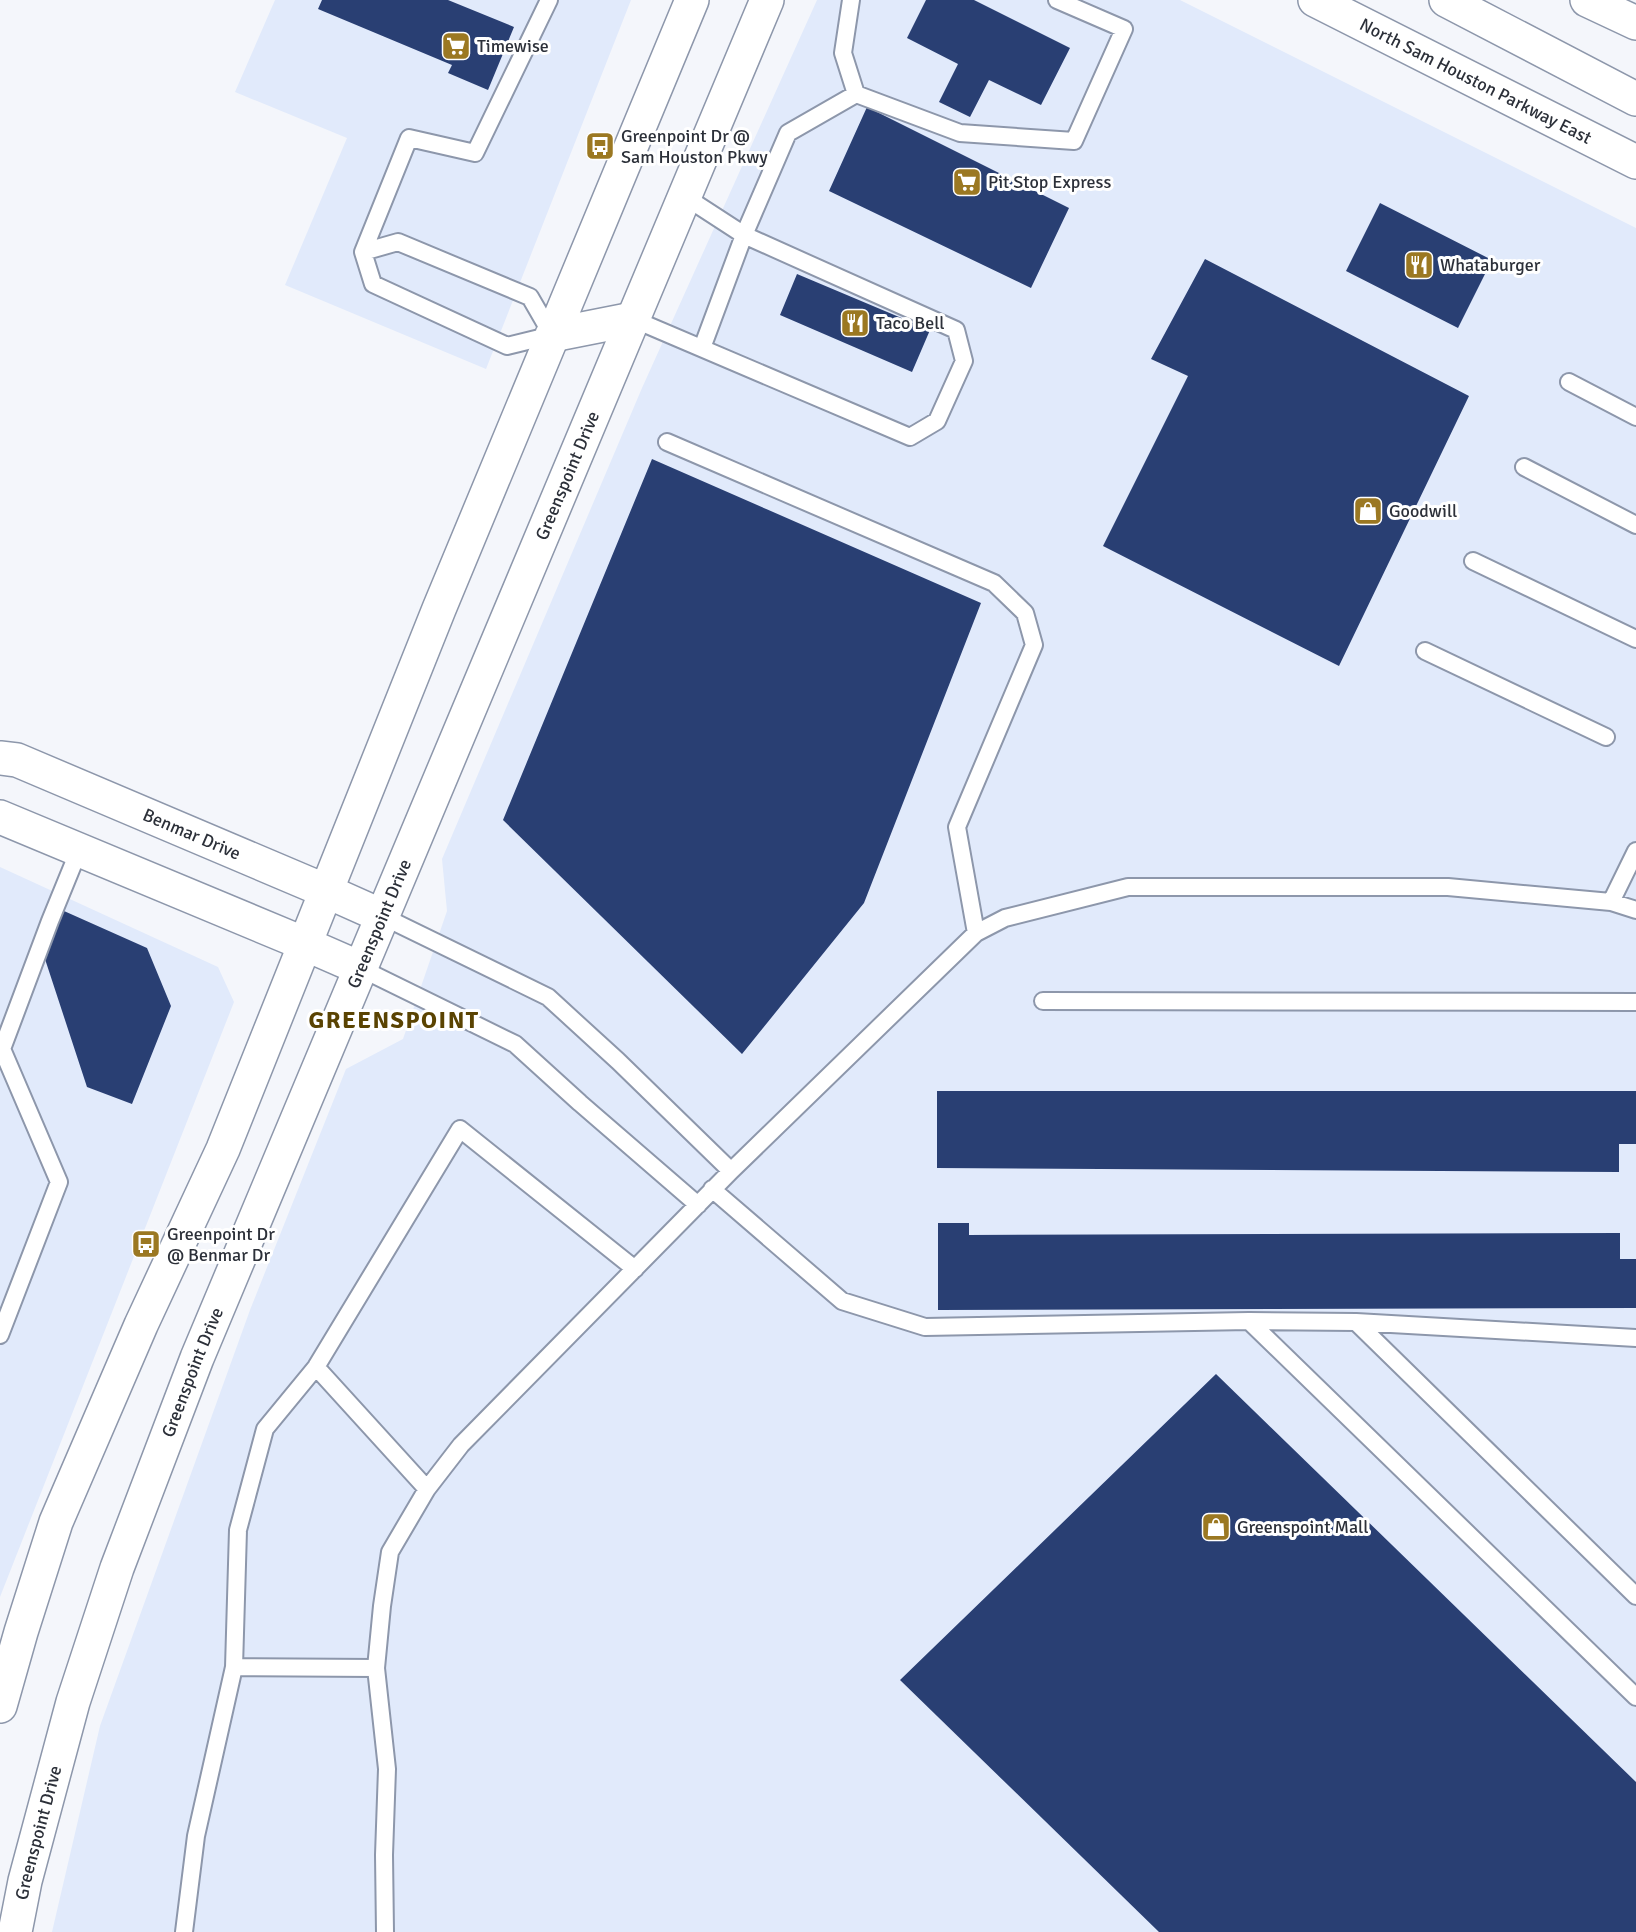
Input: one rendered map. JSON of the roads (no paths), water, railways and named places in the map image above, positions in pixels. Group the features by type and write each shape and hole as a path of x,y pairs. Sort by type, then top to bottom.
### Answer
{"main road":[{"path":"0,1706 56,1522 141,1325 223,1149 439,609 692,0"},
{"name":"Greenspoint Drive","path":"15,1932 25,1881 73,1702 117,1568 197,1358 767,0"},
{"name":"North Sam Houston Parkway East","path":"1315,0 1636,162"},
{"path":"1446,0 1636,99"},
{"path":"1587,0 1636,23"},
{"path":"552,335 633,319"},
{"name":"Benmar Drive","path":"0,758 17,760 382,916"},
{"path":"0,818 360,968"}],"lane":[{"path":"363,252 398,242 530,297 552,335 507,346 373,284 363,252 410,138 475,153 549,0"},
{"path":"851,0 843,53 856,94"},
{"path":"856,94 960,133 1074,141 1124,30 1057,0"},
{"path":"702,348 744,235 788,133 856,94"},
{"path":"633,319 910,437 937,421 964,361 956,330 744,235 684,196"},
{"path":"1569,382 1636,417"},
{"path":"667,442 994,583 1025,613 1034,645 957,827 976,933"},
{"path":"1524,467 1636,525"},
{"path":"1473,561 1636,639"},
{"path":"1425,651 1606,737"},
{"path":"0,1335 59,1182 2,1049 79,850"},
{"path":"1611,902 1636,851"},
{"path":"385,1932 387,1769 376,1668 390,1551 427,1490 461,1444 731,1170 976,933 1005,918 1128,888 1448,886 1611,902 1636,910"},
{"path":"382,916 548,997 731,1170"},
{"path":"360,968 515,1044 698,1205"},
{"path":"1043,1001 1636,1002"},
{"path":"183,1932 196,1836 234,1666 238,1530 265,1429 316,1367 460,1129 634,1269"},
{"path":"712,1190 842,1301 925,1327 1356,1322 1636,1338"},
{"path":"1249,1322 1636,1697"},
{"path":"1356,1322 1636,1596"},
{"path":"316,1367 427,1490"},
{"path":"234,1666 376,1668"}],"place":[{"name":"Timewise","path":"456,46"},
{"name":"Greenpoint Dr @ Sam Houston Pkwy","path":"600,146"},
{"name":"Pit Stop Express","path":"967,182"},
{"name":"Whataburger","path":"1419,265"},
{"name":"Taco Bell","path":"855,323"},
{"name":"Goodwill","path":"1368,511"},
{"name":"Greenpoint Dr @ Benmar Dr","path":"146,1244"},
{"name":"Greenspoint Mall","path":"1216,1527"}],"district":[{"name":"GREENSPOINT","path":"394,1020"}]}
